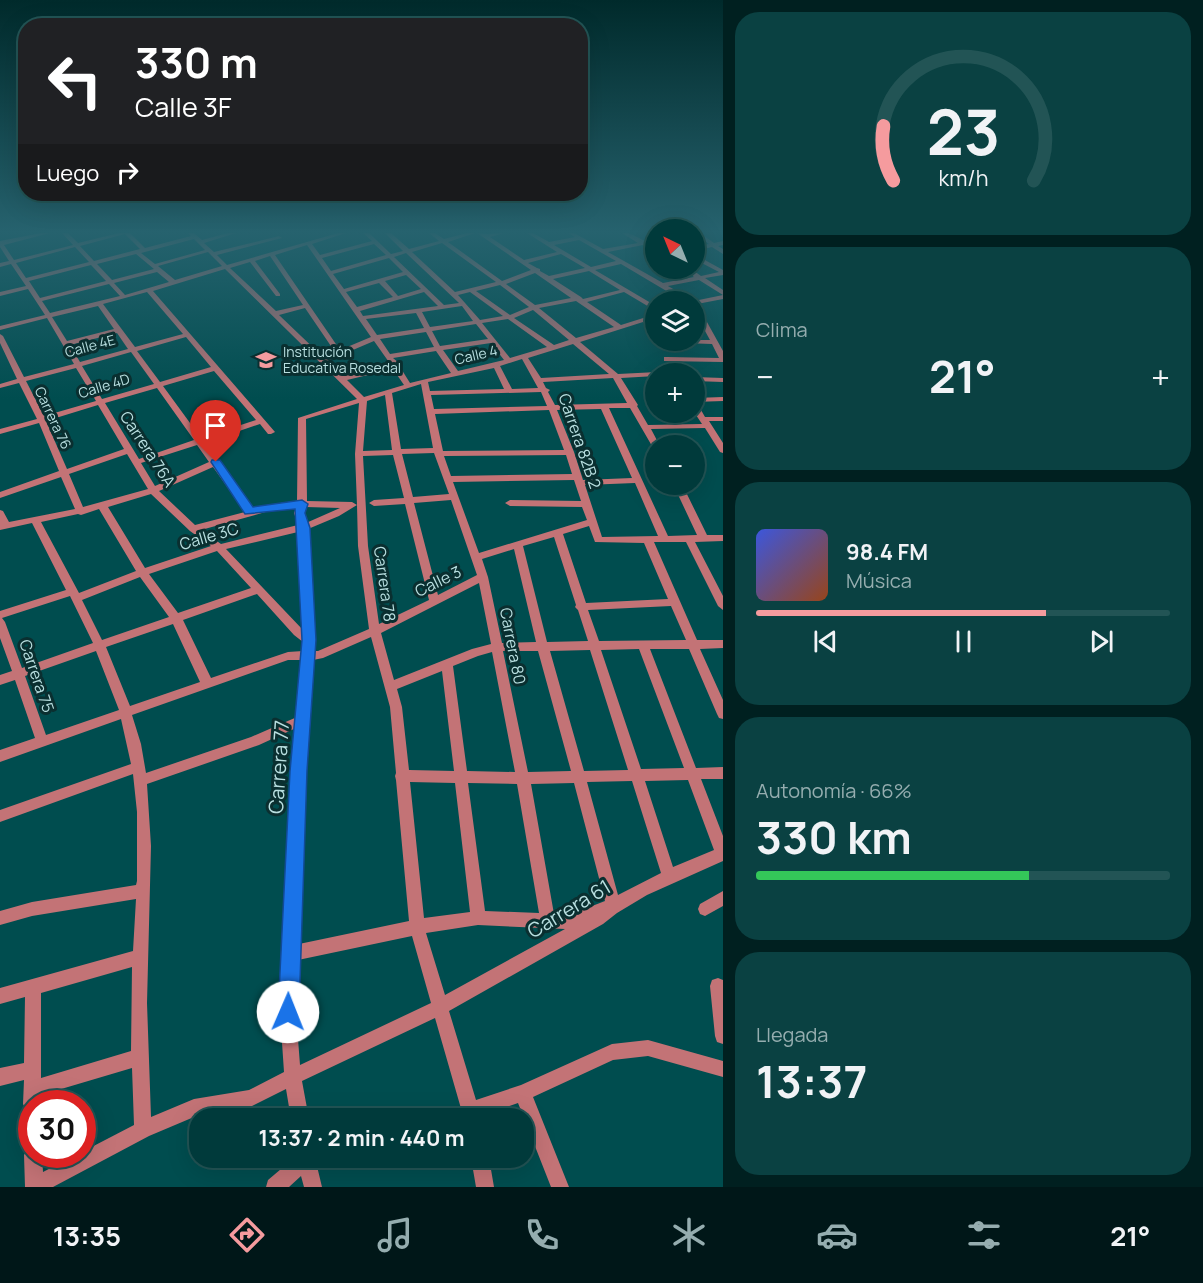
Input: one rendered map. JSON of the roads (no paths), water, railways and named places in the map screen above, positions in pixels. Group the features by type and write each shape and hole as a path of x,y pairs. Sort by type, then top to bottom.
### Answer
{"street":[{"path":"0,294 14,288"},
{"name":"Carrera 76A","path":"31,288 153,490 193,529 219,547 298,632 309,640"},
{"path":"39,300 88,288"},
{"path":"116,288 124,297"},
{"path":"0,328 154,288"},
{"path":"248,288 321,362 363,400"},
{"path":"273,288 278,295"},
{"path":"341,288 409,386"},
{"path":"343,291 352,288"},
{"path":"388,288 396,297"},
{"path":"449,288 465,304 508,361"},
{"path":"455,294 483,288"},
{"path":"508,288 575,340 615,375 651,435"},
{"path":"565,288 618,326"},
{"path":"623,288 645,302"},
{"path":"149,290 271,432"},
{"path":"259,300 296,290 339,353"},
{"path":"355,309 425,290 443,307"},
{"path":"321,362 374,338 479,323 510,317 534,307 626,290"},
{"path":"472,291 552,347"},
{"path":"705,300 723,295"},
{"path":"99,303 250,512"},
{"path":"361,318 465,304"},
{"path":"273,314 306,306"},
{"path":"418,310 426,329 455,373"},
{"name":"Calle 4","path":"302,418 424,381 508,361 644,319"},
{"path":"667,359 723,359 705,322"},
{"path":"65,344 119,330"},
{"name":"Calle 4E","path":"0,386 77,363 188,335"},
{"name":"Carrera 76","path":"0,336 41,419 81,512"},
{"path":"389,356 492,341"},
{"path":"705,342 715,342"},
{"path":"663,351 669,363"},
{"name":"Carrera 82B 2","path":"523,356 546,390 570,452 598,540 648,540"},
{"path":"496,364 509,391"},
{"path":"341,379 397,366"},
{"name":"Calle 4D","path":"0,432 216,368"},
{"path":"540,380 645,374"},
{"path":"705,379 723,380"},
{"name":"Carrera 80","path":"424,381 447,479 483,577 523,778 548,922"},
{"path":"426,393 546,390"},
{"path":"388,392 396,452 434,600"},
{"path":"705,400 723,399"},
{"name":"Carrera 78","path":"363,400 355,504 375,631 396,707 417,927 471,1108"},
{"path":"430,412 634,405"},
{"path":"604,406 665,540"},
{"name":"Carrera 77","path":"298,1108 293,1077 288,1012 297,855 299,771 309,640 303,528 299,513 302,504 302,418"},
{"path":"705,422 723,419"},
{"path":"136,462 261,421"},
{"path":"646,427 692,423"},
{"path":"705,423 722,447"},
{"path":"0,495 129,450"},
{"path":"359,454 570,452"},
{"path":"0,513 3,526 81,512 153,490 216,462"},
{"path":"447,479 638,480"},
{"path":"682,495 704,539"},
{"path":"374,503 454,497"},
{"path":"510,503 586,504"},
{"path":"193,529 250,512 302,504 355,504"},
{"name":"Calle 3C","path":"0,615 73,595 219,547 303,528 355,504"},
{"path":"102,506 142,572 177,620 207,683"},
{"path":"36,521 100,644 126,711 138,767 146,830 140,957 139,1057 143,1130"},
{"path":"477,558 591,522"},
{"path":"558,533 579,607 669,876"},
{"path":"723,538 648,540 723,714"},
{"path":"689,539 722,604"},
{"path":"290,954 417,927 478,918 569,922 614,905 543,647 518,545"},
{"name":"Calle 3","path":"0,756 288,656 319,656 483,577"},
{"path":"0,680 260,590"},
{"path":"579,607 675,602"},
{"name":"Carrera 75","path":"0,622 42,741"},
{"path":"390,687 496,647 723,644"},
{"path":"643,645 723,853"},
{"path":"447,664 478,918"},
{"path":"140,782 255,741 304,719"},
{"path":"0,816 138,767"},
{"path":"401,776 523,778 723,773"},
{"name":"Carrera 61","path":"34,1187 143,1130 194,1108 250,1098 440,1007 598,919 614,905 669,876 723,853"},
{"path":"0,918 32,909 143,891"},
{"path":"705,909 723,898"},
{"path":"0,996 140,957"},
{"path":"718,986 723,1036"},
{"path":"32,1090 33,987"},
{"path":"487,1108 612,1052 648,1048 723,1069"},
{"path":"51,1090 139,1057"},
{"path":"0,1077 32,1069"},
{"path":"523,1093 560,1187"},
{"path":"33,1168 34,1187"},
{"path":"275,1187 296,1168"},
{"path":"308,1168 313,1187"},
{"path":"482,1168 485,1187"}],"place":[{"name":"Institución Educativa Rosedal","path":"266,360"}]}
